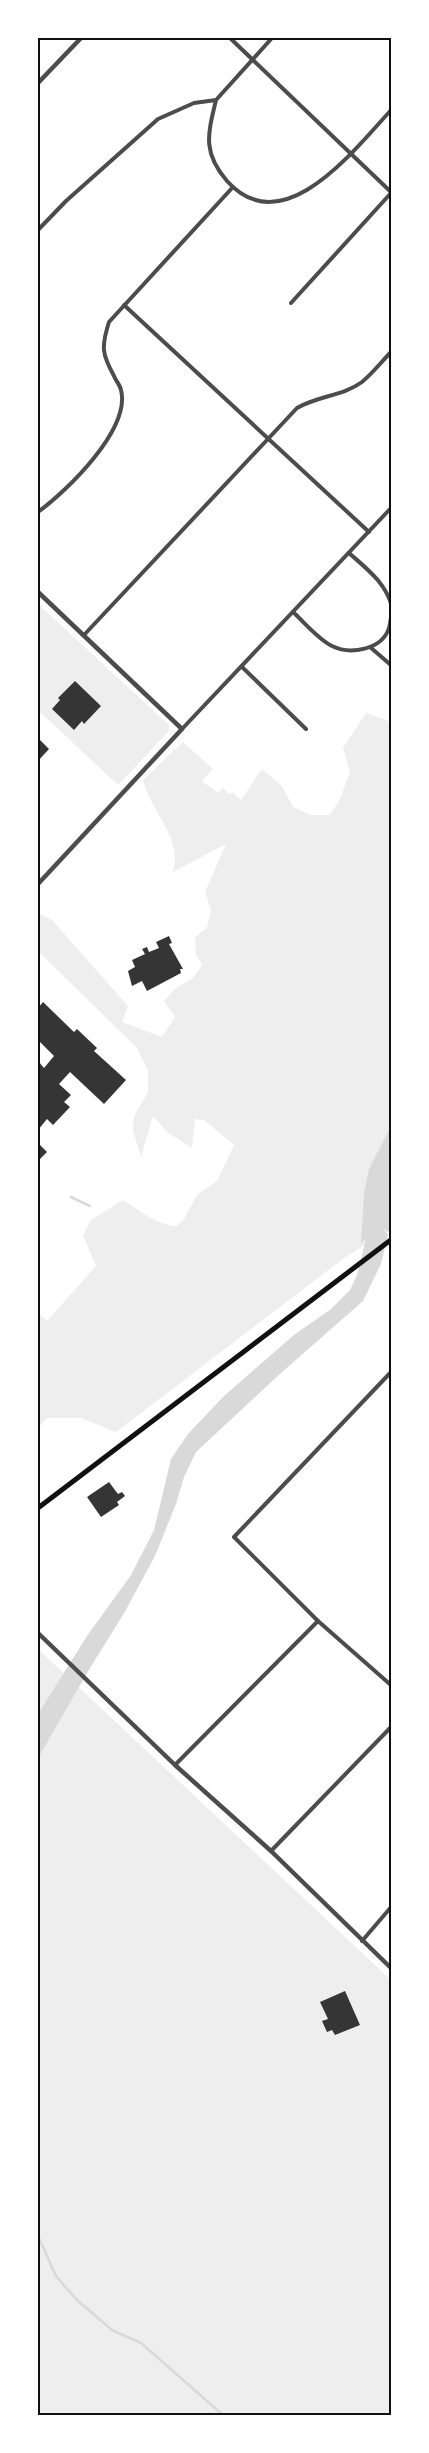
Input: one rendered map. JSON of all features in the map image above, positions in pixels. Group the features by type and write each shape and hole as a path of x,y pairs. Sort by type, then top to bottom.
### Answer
{"main road":[{"path":"38,1508 390,1240"}],"street":[{"path":"38,83 81,38"},
{"path":"230,38 391,193 291,303"},
{"path":"272,38 216,100 208,135 210,155 220,173 233,187 250,198 267,202 293,198 311,189 351,153 392,109"},
{"path":"38,230 66,201 158,119 194,103 216,100"},
{"path":"38,512 80,474 107,440 119,418 122,404 121,390 104,356 103,341 109,322 233,187"},
{"path":"124,305 369,532"},
{"path":"84,635 297,408 311,400 342,392 361,382 392,350"},
{"path":"38,884 392,507"},
{"path":"294,612 330,645 343,650 358,650 370,647 382,639 390,630 392,608 388,593 381,583 349,552"},
{"path":"38,592 182,729"},
{"path":"370,647 392,666"},
{"path":"242,668 306,729"},
{"path":"392,1371 234,1537 318,1621 392,1686"},
{"path":"175,1765 318,1621"},
{"path":"38,1633 175,1765 271,1851 392,1969"},
{"path":"271,1851 392,1726"},
{"path":"362,1940 392,1906"}],"shaded area":[{"path":"38,604 169,725 168,732 118,785 38,710"},
{"path":"366,713 391,722 391,1229 344,1258 116,1432 81,1418 47,1418 38,1428 38,1313 47,1321 96,1266 83,1235 91,1220 123,1200 156,1220 177,1226 184,1219 197,1195 217,1181 234,1145 204,1120 195,1119 192,1148 167,1132 153,1116 141,1157 133,1131 134,1116 148,1092 148,1071 137,1048 38,951 38,913 52,920 128,1006 122,1022 162,1037 175,1017 164,1001 176,988 193,978 202,965 196,955 195,937 207,928 211,910 205,892 226,844 173,872 174,848 143,780 183,742 213,769 202,781 218,793 223,788 229,794 232,792 241,800 262,769 282,786 293,807 311,815 330,815 340,799 350,772 343,748"},
{"path":"391,1126 391,1223 389,1232 382,1228 388,1234 381,1264 363,1301 281,1373 196,1452 184,1477 176,1504 155,1556 123,1615 38,1758 38,1714 87,1636 131,1575 154,1530 171,1459 188,1434 224,1396 294,1335 331,1309 350,1290 357,1275 366,1239 361,1243 364,1193 369,1169"},
{"path":"38,1649 391,1980 391,2415 38,2415"}],"building":[{"path":"75,681 101,706 84,724 82,721 74,730 52,709 60,700 58,698"},
{"path":"38,738 49,749 38,761"},
{"path":"169,936 172,943 169,944 183,969 180,969 181,973 147,991 142,981 132,986 128,971 135,967 132,960 145,954 142,949 147,947 149,952 159,948 156,942"},
{"path":"43,1002 74,1032 77,1029 97,1048 94,1051 126,1080 104,1104 70,1072 59,1084 71,1095 64,1102 70,1107 53,1125 47,1119 38,1130 38,1061 44,1068 54,1056 38,1040 38,1008"},
{"path":"38,1143 47,1152 38,1161"},
{"path":"109,1482 118,1494 122,1492 125,1496 117,1502 119,1505 101,1517 87,1497"},
{"path":"345,1991 360,2025 335,2035 332,2030 327,2032 322,2021 328,2019 320,2002"}],"waterway":[{"path":"71,1197 90,1206"},
{"path":"38,2236 56,2276 76,2299 112,2330 141,2343 224,2416"}]}
